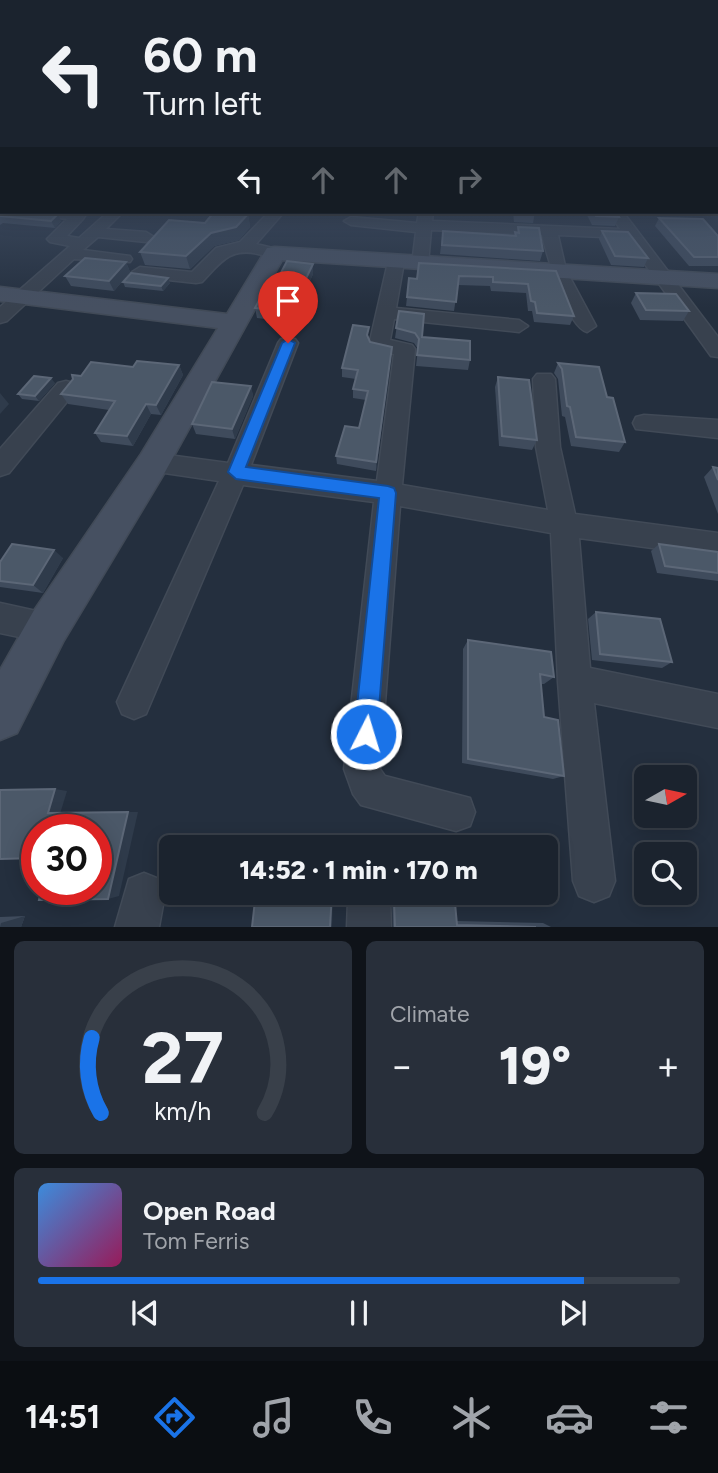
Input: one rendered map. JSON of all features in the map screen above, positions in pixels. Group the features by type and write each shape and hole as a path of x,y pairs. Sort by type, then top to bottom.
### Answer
{"street":[{"path":"73,221 55,239 84,243 146,237"},
{"path":"0,317 12,296 84,243 106,221"},
{"path":"245,246 270,221"},
{"path":"420,264 425,221"},
{"path":"429,221 631,234"},
{"path":"622,221 718,351"},
{"path":"549,230 558,270 587,326"},
{"path":"84,243 124,259"},
{"path":"140,272 196,278 222,251 245,246 275,253 420,264 718,281"},
{"path":"0,716 48,627 153,463 275,253"},
{"path":"396,262 379,345 405,349 388,493 362,769 366,782 374,792 456,812"},
{"path":"12,296 234,322"},
{"path":"385,312 519,326"},
{"path":"134,702 236,472 288,343"},
{"path":"544,379 548,447 564,524 575,682 594,881"},
{"path":"0,466 66,388"},
{"path":"644,423 718,429"},
{"path":"153,463 388,493 564,524 718,545"},
{"path":"0,618 48,627"},
{"path":"575,682 718,711"}],"building":[{"path":"168,221 241,221 236,227 211,233 186,256 140,252"},
{"path":"662,221 705,221 718,236 718,257 694,257"},
{"path":"518,227 539,228 543,251 442,245 443,231 516,236 515,232 519,233"},
{"path":"602,231 628,232 648,258 615,256"},
{"path":"85,258 126,262 109,281 65,276"},
{"path":"287,261 313,264 299,293 315,294 307,313 255,308 265,289 272,290"},
{"path":"419,263 556,271 574,316 537,313 535,302 531,301 528,284 493,282 493,277 459,276 456,302 407,297 409,278 417,279"},
{"path":"131,273 168,278 161,286 123,282"},
{"path":"636,293 676,294 689,311 646,310"},
{"path":"399,311 424,314 422,337 470,341 470,360 417,355 419,339 415,333 396,328"},
{"path":"353,325 369,327 367,335 370,342 392,347 376,462 336,456 345,426 359,428 368,391 353,389 358,370 342,368"},
{"path":"137,361 179,365 156,405 146,404 127,436 95,433 115,401 61,394 73,379 72,375 81,376 91,362 133,367"},
{"path":"558,363 599,367 607,397 613,398 625,442 576,437 570,407 567,406 562,369"},
{"path":"34,376 51,378 35,396 18,394"},
{"path":"498,377 529,380 537,440 502,436"},
{"path":"212,382 251,386 232,429 192,424"},
{"path":"12,544 54,550 33,585 0,581 0,562"},
{"path":"659,544 718,552 718,573 665,566"},
{"path":"596,612 660,619 672,662 600,654"},
{"path":"468,640 551,652 554,677 540,674 544,717 558,720 564,776 468,759"},
{"path":"55,789 48,813 128,812 112,882 112,814 21,814 21,858 0,859 0,790"},
{"path":"255,905 331,905 330,927 252,927"},
{"path":"394,905 455,905 457,925 536,927 395,927"}],"route":[{"path":"288,343 236,472 388,493 366,734"}]}
